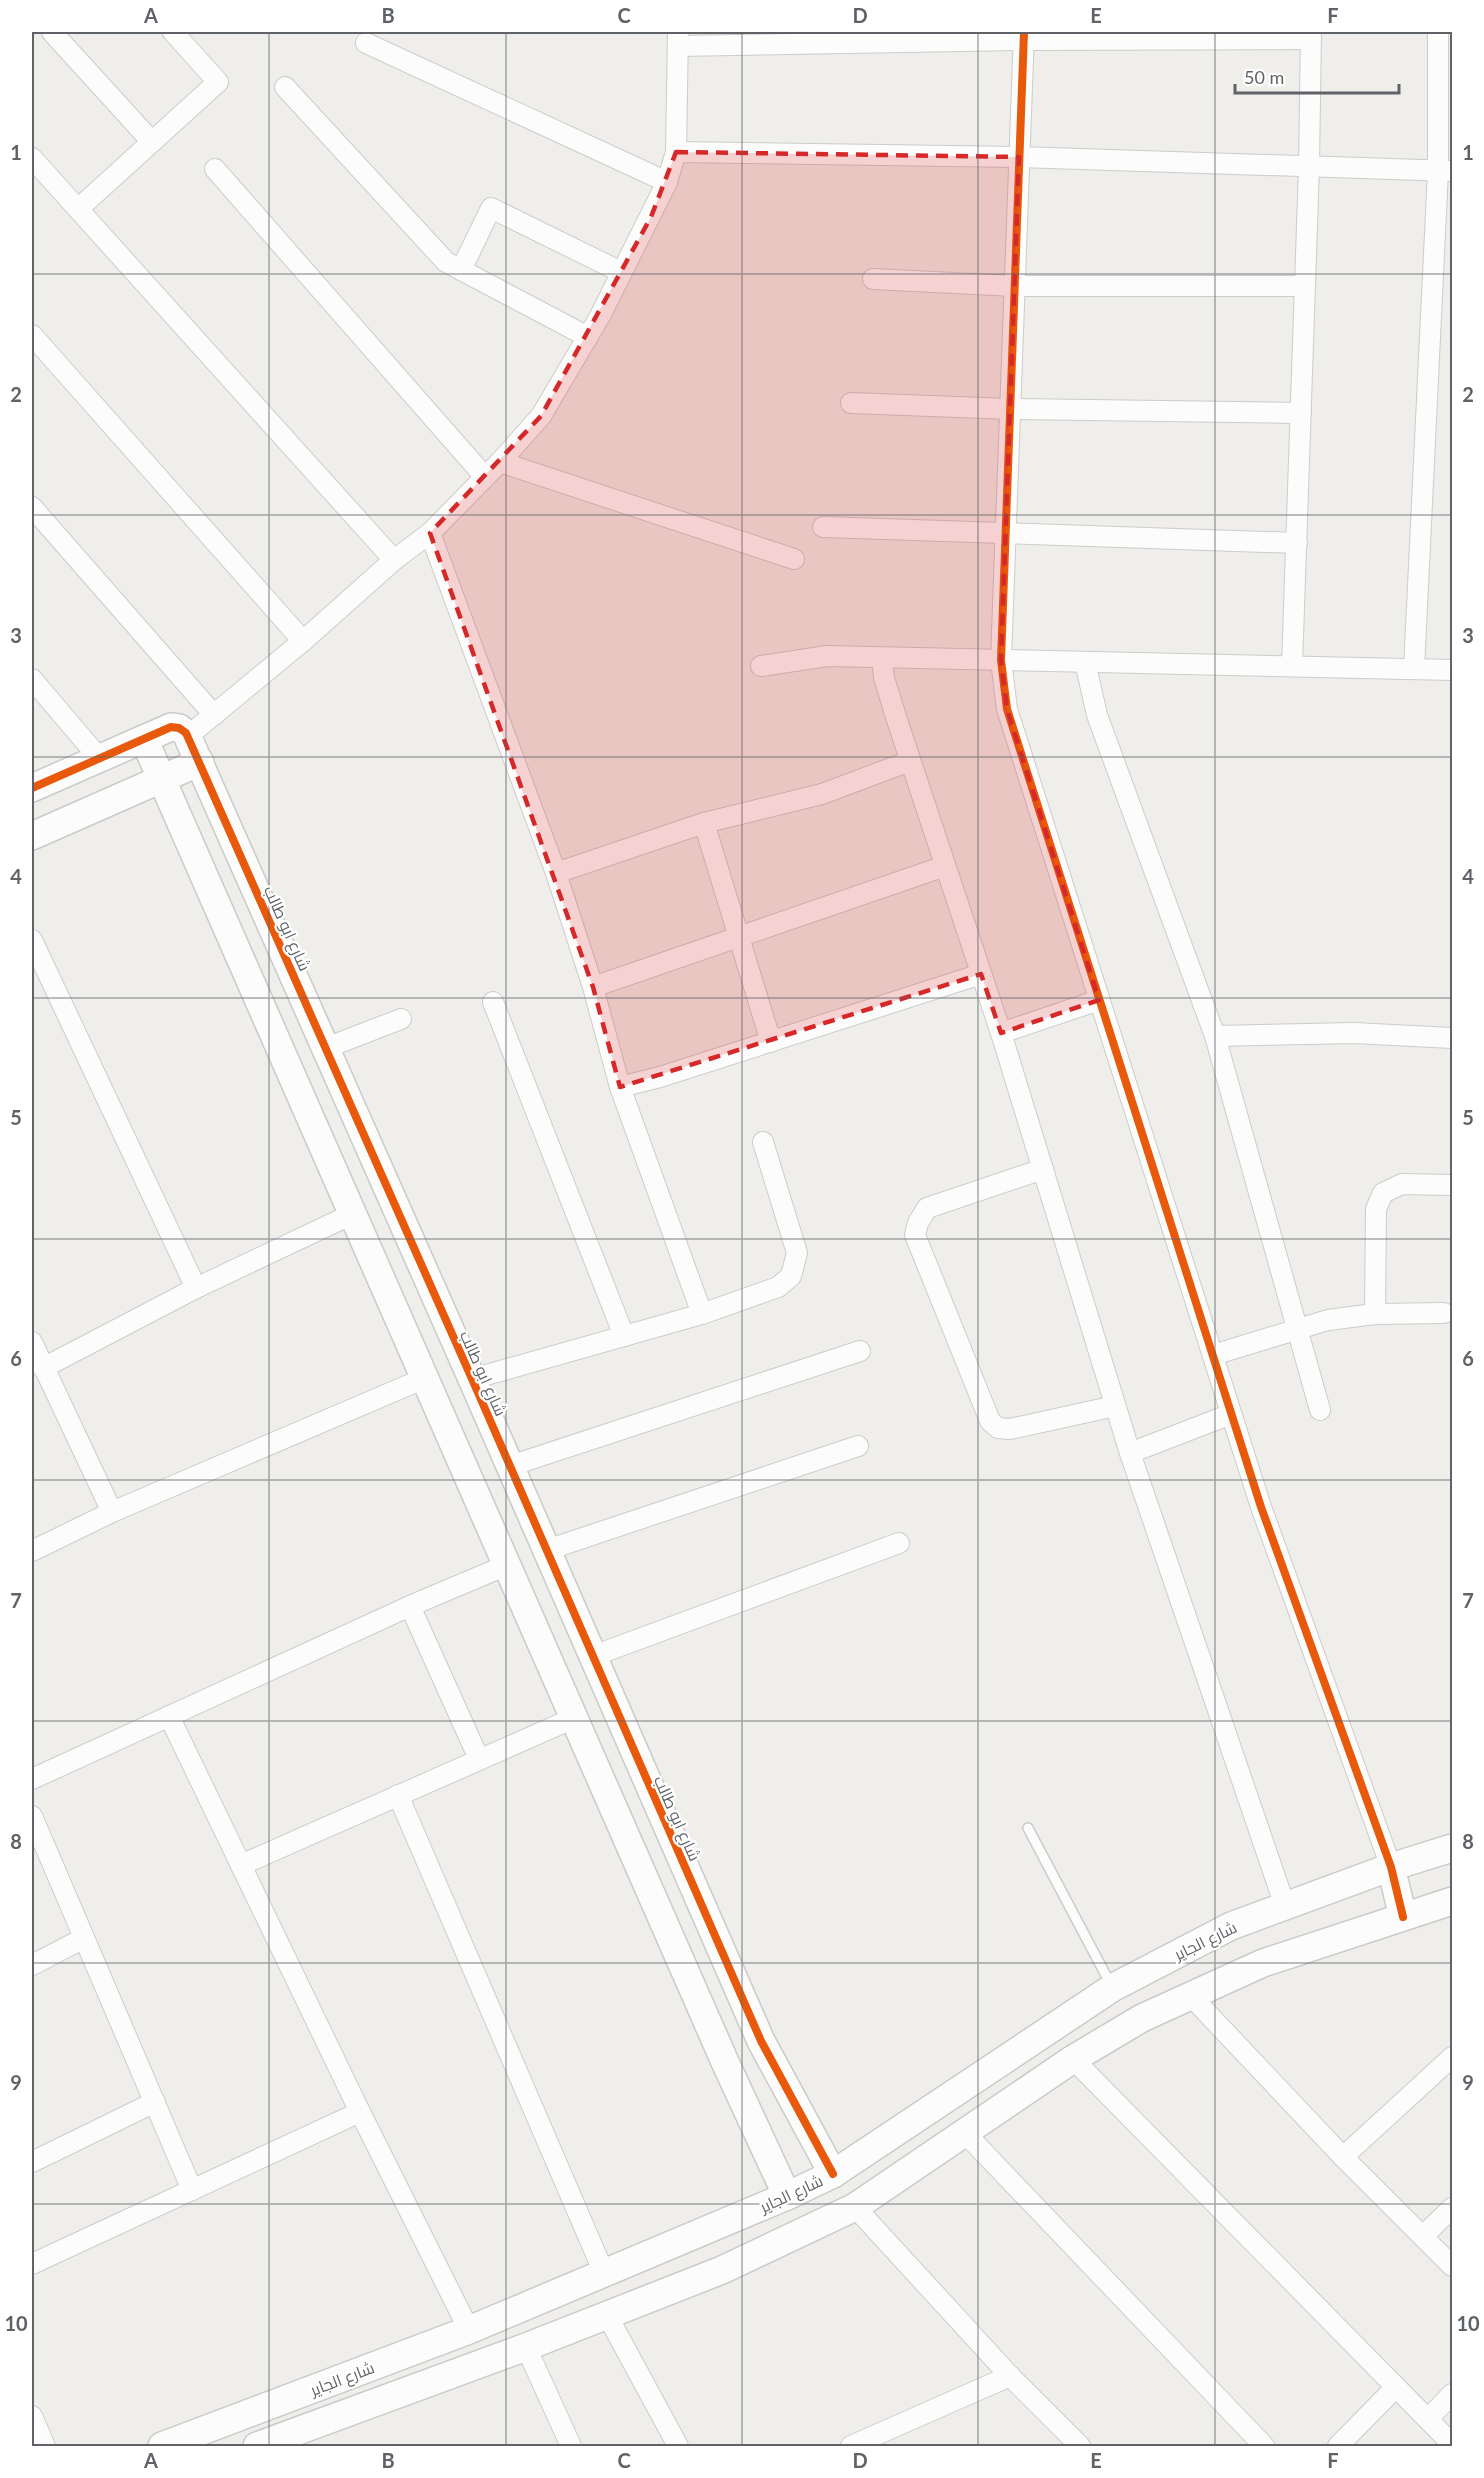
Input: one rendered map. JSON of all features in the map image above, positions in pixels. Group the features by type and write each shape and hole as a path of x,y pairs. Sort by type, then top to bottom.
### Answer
{"street":[{"path":"52,32 152,142"},
{"path":"78,209 218,82 173,32"},
{"path":"1414,669 1445,171 1438,32"},
{"path":"32,788 175,727 183,729 188,736 303,641 394,560 430,533 500,462 541,416 588,337 668,182 676,152 678,39 1311,35 1309,167 1292,666"},
{"path":"1024,36 1001,660 1007,709 1261,1507 1391,1867 1403,1917"},
{"path":"366,43 668,182"},
{"path":"285,87 446,262 588,337"},
{"path":"676,152 1019,157 1445,171"},
{"path":"32,158 394,560"},
{"path":"215,169 485,477"},
{"path":"461,270 491,208 621,272"},
{"path":"873,279 1014,286 1305,286"},
{"path":"32,335 303,641"},
{"path":"851,403 1010,409 1301,413"},
{"path":"500,462 794,559"},
{"path":"32,507 214,715"},
{"path":"823,527 1296,543"},
{"path":"430,533 556,873 593,987 620,1088 702,1314"},
{"path":"761,666 827,656 1452,670"},
{"path":"882,658 884,678 1001,1033 1130,1453 1285,1906"},
{"path":"1085,662 1097,715 1215,1036 1320,1410"},
{"path":"32,680 100,759"},
{"name":"شارع ابو طالب","path":"188,736 472,1378 761,2041 833,2174"},
{"path":"144,739 725,2062 788,2196"},
{"path":"556,873 704,823 822,794 910,761"},
{"path":"32,836 200,762"},
{"path":"704,823 771,1042"},
{"path":"593,987 945,866"},
{"path":"32,940 196,1288"},
{"path":"250,981 289,963"},
{"path":"620,1088 981,975"},
{"path":"1001,1033 1099,1000"},
{"path":"493,1002 624,1336"},
{"path":"326,1048 401,1019"},
{"path":"1215,1036 1354,1033 1452,1038"},
{"path":"472,1378 702,1314 778,1287 791,1276 797,1254 764,1142"},
{"path":"1042,1169 927,1208 918,1223 915,1235 990,1421 998,1428 1010,1430 1115,1406"},
{"path":"1375,1314 1376,1209 1383,1193 1402,1184 1452,1185"},
{"path":"43,1368 196,1288 346,1217"},
{"path":"1213,1355 1328,1320 1375,1314 1444,1312"},
{"path":"32,1342 112,1512"},
{"path":"510,1466 860,1351"},
{"path":"32,1551 112,1512 425,1378"},
{"path":"1130,1453 1231,1414"},
{"path":"546,1550 858,1446"},
{"path":"593,1656 899,1543"},
{"path":"32,1779 410,1606 507,1565"},
{"path":"410,1606 479,1759"},
{"path":"170,1716 360,2112 469,2330"},
{"path":"241,1865 574,1718"},
{"path":"398,1795 604,2273"},
{"path":"32,1816 192,2190"},
{"name":"شارع الجاير","path":"162,2446 469,2330 788,2196 833,2174 1112,1988 1231,1926 1391,1867 1452,1848"},
{"path":"257,2446 526,2348 722,2270 855,2207 1073,2059 1142,2018 1263,1963 1452,1901"},
{"path":"32,1965 84,1938"},
{"path":"1191,1996 1343,2157 1452,2266"},
{"path":"725,2062 761,2041"},
{"path":"1343,2157 1452,2057"},
{"path":"1073,2059 1452,2444"},
{"path":"32,2162 154,2102"},
{"path":"32,2264 360,2112"},
{"path":"965,2133 1264,2446"},
{"path":"855,2207 1010,2376 1080,2446"},
{"path":"1423,2236 1452,2208"},
{"path":"607,2315 678,2446"},
{"path":"526,2348 571,2446"},
{"path":"851,2446 1010,2376"},
{"path":"1338,2446 1395,2388"},
{"path":"1428,2420 1452,2394"},
{"path":"32,2416 45,2446"}],"lane":[{"path":"1028,1828 1112,1988"}],"highlighted area":[{"path":"676,152 1019,157 1001,660 1007,709 1099,1000 1001,1033 981,974 620,1087 593,987 430,533 541,416 651,217"}],"cycle path":[{"path":"1024,32 1001,660 1007,709 1261,1507 1391,1867 1403,1917"},
{"path":"32,788 171,727 179,728 186,733 472,1379 761,2041 833,2174"}]}
